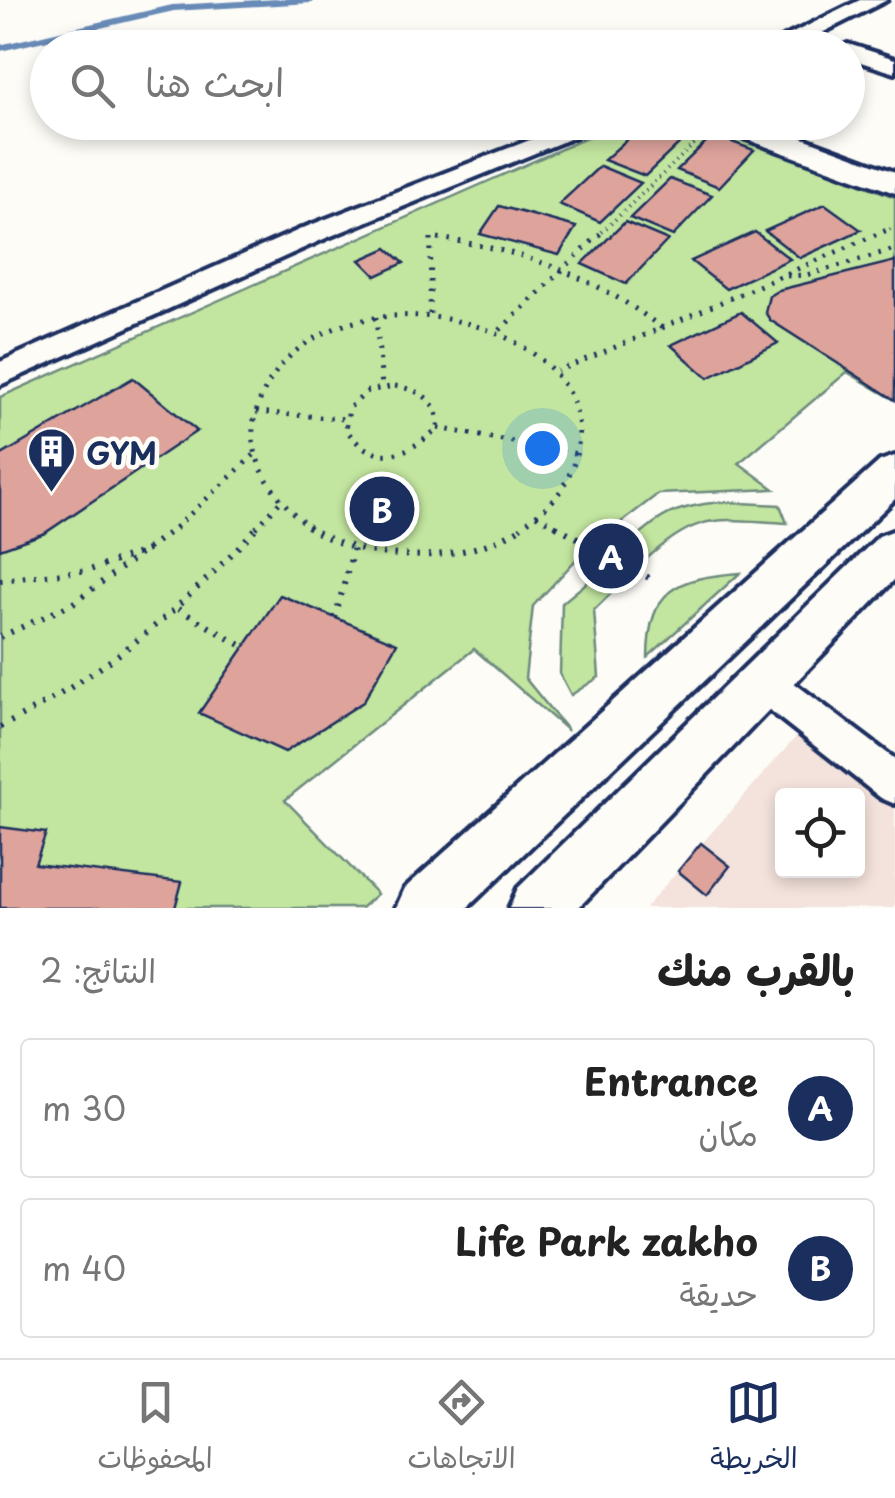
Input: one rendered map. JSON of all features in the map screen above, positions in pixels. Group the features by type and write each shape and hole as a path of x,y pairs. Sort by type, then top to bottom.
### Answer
{"main road":[{"path":"779,140 895,182"},
{"path":"838,140 895,161"},
{"path":"445,901 895,472"},
{"path":"538,908 895,549"}],"street":[{"path":"813,30 877,0"},
{"path":"865,56 895,66"},
{"path":"0,374 317,232 553,140"},
{"path":"762,682 895,784"}],"path":[{"path":"500,330 698,140"},
{"path":"557,371 895,227"},
{"path":"430,314 431,236 493,244 568,268 639,309 662,328"},
{"path":"780,276 807,276 895,249"},
{"path":"430,314 468,318 500,330 545,356 570,387 582,422 578,454 558,497 522,527 475,548 420,556 354,547 315,532 278,503 262,480 254,455 256,412 269,382 296,353 333,330 376,317 430,314"},
{"path":"376,317 382,387"},
{"path":"382,387 421,392 437,408 438,428 424,446 384,455 360,446 346,429 345,419 356,398 382,387"},
{"path":"256,412 345,419"},
{"path":"438,428 578,454"},
{"path":"0,637 70,606 163,544 254,455"},
{"path":"0,727 88,682 178,609 278,503"},
{"path":"536,516 650,579"},
{"path":"0,580 90,570 163,544"},
{"path":"335,618 354,547"},
{"path":"178,609 244,647"}],"shaded area":[{"path":"803,729 895,802 895,908 645,908"}],"green space":[{"path":"582,140 746,140 895,197 895,400 847,372 739,463 774,489 658,494 586,549 533,606 525,678 568,731 474,649 285,800 377,894 361,908 0,908 0,397"},
{"path":"721,502 780,505 787,523 724,520 693,526 642,563 621,551 666,516 689,507"},
{"path":"607,566 629,576 594,610 599,677 571,695 560,674 562,603"},
{"path":"740,573 648,657 654,615 671,591 699,579"}],"building":[{"path":"626,140 683,140 645,176 604,160"},
{"path":"708,140 727,140 754,150 719,187 677,170"},
{"path":"600,166 641,183 600,222 559,204"},
{"path":"670,179 712,195 673,236 630,218"},
{"path":"825,204 861,230 800,258 765,231"},
{"path":"499,206 576,227 559,255 480,234"},
{"path":"625,222 668,240 626,284 582,264"},
{"path":"755,232 790,259 726,289 691,261"},
{"path":"387,248 404,263 376,276 360,260"},
{"path":"895,261 895,400 770,320 765,312 769,296 779,290"},
{"path":"741,312 778,343 708,378 671,345"},
{"name":"GYM","path":"133,378 197,431 45,533 0,549 0,456"},
{"path":"280,595 397,643 363,702 285,752 199,713"},
{"path":"0,827 46,833 35,864 182,882 175,908 0,908"},
{"path":"701,843 730,866 707,895 678,871"}],"waterway":[{"path":"78,30 173,8 311,0"},
{"path":"0,48 30,41"}],"place":[{"name":"GYM","path":"51,494"},
{"name":"Life Park zakho","path":"382,509"},
{"name":"Entrance","path":"611,556"}]}
